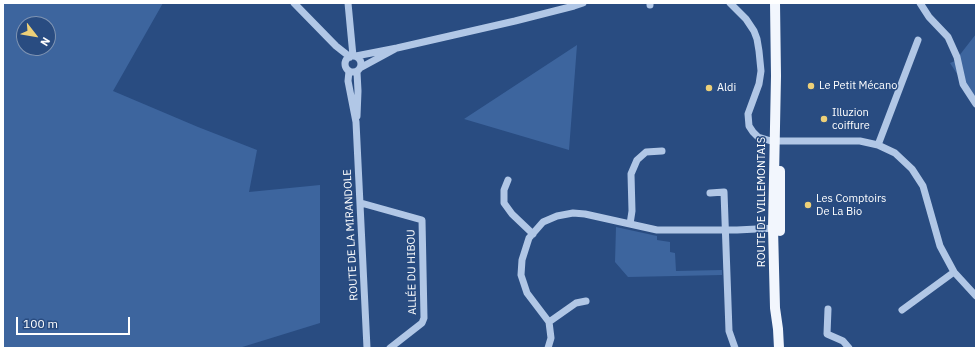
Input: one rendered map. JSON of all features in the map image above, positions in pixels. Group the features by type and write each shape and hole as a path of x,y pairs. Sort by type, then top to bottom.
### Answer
{"main road":[{"name":"ROUTE DE VILLEMONTAIS","path":"775,3 776,76 778,92 777,228 780,304 778,329 779,348"}],"street":[{"path":"294,3 336,46 361,61 355,70"},
{"path":"348,3 353,56"},
{"path":"355,70 345,65 346,60 353,56 397,48 515,21 583,3"},
{"path":"730,3 746,19 754,31 757,39 761,60 761,71 759,84 748,114 749,126 758,137 777,142 860,141 878,145 895,153 912,169 923,186 940,246 954,272 976,296"},
{"path":"920,3 948,37 957,57 963,84 976,104"},
{"path":"878,145 918,40"},
{"path":"355,70 397,48"},
{"name":"ROUTE DE LA MIRANDOLE","path":"355,70 348,81 356,122 368,348"},
{"path":"630,224 632,211 631,174 637,160 646,152 662,151"},
{"path":"508,180 504,190 504,203 512,214 532,234"},
{"path":"710,193 724,192 729,331 736,348"},
{"name":"ALLÉE DU HIBOU","path":"360,204 422,220 424,318 422,323 390,348"},
{"path":"548,348 551,338 549,322 527,293 521,275 522,260 529,238 543,222 557,216 573,213 585,214 657,230 777,228"},
{"path":"902,310 954,272"},
{"path":"549,322 576,303 586,301"},
{"path":"828,308 827,334 843,341 849,348"}],"shaded area":[{"path":"3,3 163,3 113,91 257,150 249,192 320,185 320,323 239,348 3,348"},
{"path":"976,34 976,103 950,63 955,61"},
{"path":"577,45 569,150 464,119"},
{"path":"616,227 657,236 657,240 670,242 670,252 675,253 676,271 722,270 722,275 628,277 615,262"}],"place":[{"name":"Le Petit Mécano","path":"811,86"},
{"name":"Aldi","path":"709,88"},
{"name":"Illuzion coiffure","path":"824,119"},
{"name":"Les Comptoirs De La Bio","path":"808,205"}]}
